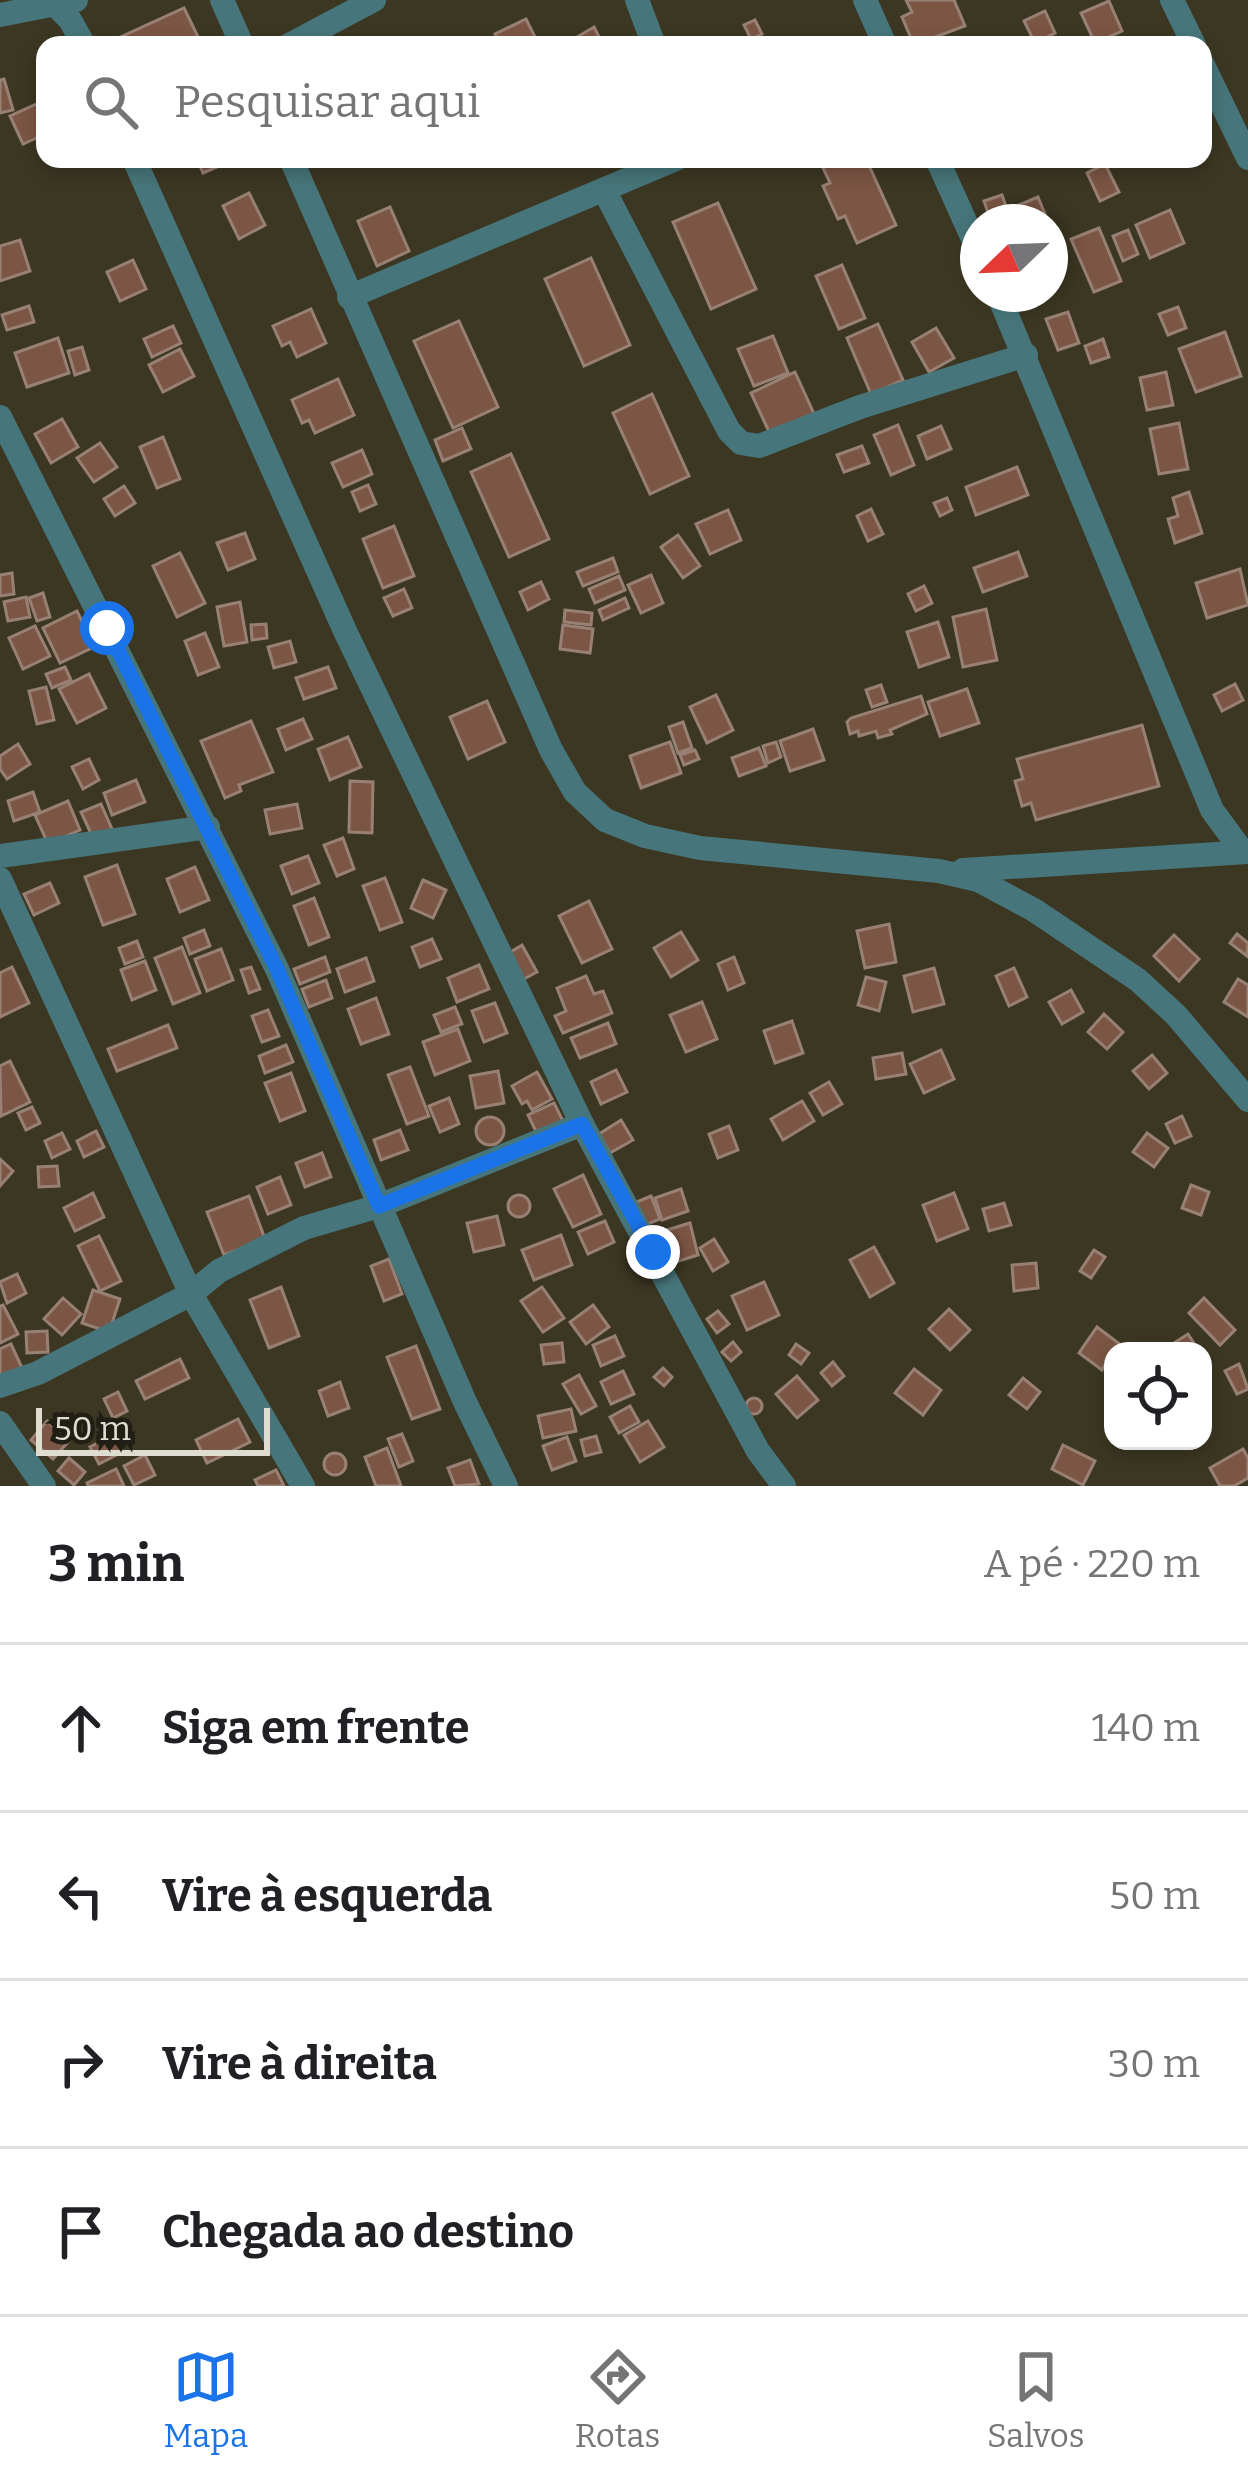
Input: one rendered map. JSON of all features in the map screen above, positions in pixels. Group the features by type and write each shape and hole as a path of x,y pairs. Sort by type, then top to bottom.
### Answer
{"street":[{"path":"222,0 238,36"},
{"path":"307,36 374,0"},
{"path":"637,0 651,36"},
{"path":"865,0 881,36"},
{"path":"1172,0 1189,36"},
{"path":"0,15 60,2 79,36"},
{"path":"1212,84 1248,158"},
{"path":"138,168 345,631 582,1124 758,1451 784,1486"},
{"path":"295,168 550,750 575,791 605,820 663,840 700,848 939,871 978,880 1034,910 1138,980 1176,1015 1248,1100"},
{"path":"349,297 655,168"},
{"path":"941,168 960,210"},
{"path":"604,190 729,431 742,443 758,446 860,407 1026,356"},
{"path":"1006,312 1212,810 1245,852"},
{"path":"0,416 277,969 506,1486"},
{"path":"1195,855 1212,810"},
{"path":"0,856 208,827"},
{"path":"939,871 1245,852"},
{"path":"0,879 191,1294 303,1486"},
{"path":"0,1386 38,1373 191,1294 219,1271 304,1228 379,1206 582,1124"},
{"path":"0,1423 44,1486"}],"building":[{"path":"906,0 954,0 965,26 938,36 910,36 902,17 912,12"},
{"path":"1109,1 1122,31 1092,36 1081,13"},
{"path":"184,8 198,36 123,36"},
{"path":"1045,11 1055,33 1032,36 1024,21"},
{"path":"526,19 534,36 496,36"},
{"path":"755,20 762,34 750,36 744,25"},
{"path":"4,79 13,110 0,113 0,80"},
{"path":"36,104 36,138 23,144 10,116"},
{"path":"823,168 870,168 896,225 857,243 845,216 838,219 823,186 830,183"},
{"path":"1107,168 1119,192 1100,201 1087,173"},
{"path":"249,193 265,225 239,239 223,206"},
{"path":"1002,195 1005,204 985,204"},
{"path":"718,203 756,289 711,309 673,222"},
{"path":"390,207 409,251 377,266 358,221"},
{"path":"1170,210 1184,243 1150,258 1136,225"},
{"path":"1099,228 1121,281 1094,292 1071,239"},
{"path":"1128,230 1138,254 1123,261 1113,236"},
{"path":"20,240 30,271 0,281 0,246"},
{"path":"591,258 630,345 584,366 545,279"},
{"path":"133,260 146,289 120,301 107,272"},
{"path":"842,265 865,318 839,329 816,276"},
{"path":"29,306 34,322 7,330 2,315"},
{"path":"1178,307 1186,328 1168,335 1159,314"},
{"path":"311,309 326,343 297,357 290,342 282,346 273,326"},
{"path":"1068,312 1079,343 1058,350 1046,319"},
{"path":"459,321 498,407 453,428 414,341"},
{"path":"878,324 903,380 871,394 847,338"},
{"path":"173,326 181,343 152,357 144,339"},
{"path":"936,328 954,358 929,372 912,342"},
{"path":"1225,332 1241,376 1196,392 1179,349"},
{"path":"773,336 788,373 754,386 738,349"},
{"path":"58,338 69,373 27,387 15,353"},
{"path":"1103,339 1109,357 1091,363 1085,346"},
{"path":"82,347 89,370 75,375 68,351"},
{"path":"180,349 194,376 163,392 149,365"},
{"path":"795,372 815,416 771,436 751,393"},
{"path":"1166,372 1173,405 1147,410 1140,378"},
{"path":"338,379 354,415 315,433 309,420 302,423 292,400"},
{"path":"652,394 689,476 650,494 613,413"},
{"path":"62,419 78,447 51,463 35,434"},
{"path":"1179,423 1188,469 1159,474 1150,429"},
{"path":"898,425 914,465 891,475 874,435"},
{"path":"941,426 951,449 927,459 918,436"},
{"path":"462,428 471,449 443,461 435,440"},
{"path":"163,437 180,479 157,488 140,447"},
{"path":"100,443 117,467 94,482 77,458"},
{"path":"862,446 869,463 844,472 837,455"},
{"path":"362,450 372,474 343,487 332,463"},
{"path":"511,454 549,539 509,557 471,472"},
{"path":"1017,467 1028,495 976,515 966,487"},
{"path":"368,485 376,504 360,511 352,492"},
{"path":"124,486 135,503 115,516 104,499"},
{"path":"1189,492 1202,533 1175,543 1168,519 1178,516 1173,498"},
{"path":"947,498 952,510 940,516 934,503"},
{"path":"871,509 883,534 868,541 857,516"},
{"path":"728,510 741,540 710,554 696,524"},
{"path":"394,526 414,576 383,588 363,539"},
{"path":"245,533 255,559 228,570 217,543"},
{"path":"678,535 700,566 683,578 661,547"},
{"path":"1018,552 1027,576 983,592 974,568"},
{"path":"180,553 205,603 177,617 153,566"},
{"path":"613,558 618,572 583,586 577,572"},
{"path":"1240,569 1248,605 1207,618 1196,583"},
{"path":"12,573 14,594 0,596 0,575"},
{"path":"651,575 663,603 641,613 628,585"},
{"path":"619,576 625,590 595,603 589,589"},
{"path":"541,582 549,599 528,610 520,592"},
{"path":"924,586 932,603 916,611 908,594"},
{"path":"404,589 412,608 393,616 384,598"},
{"path":"43,593 50,617 37,621 29,598"},
{"path":"26,597 30,617 8,621 4,602"},
{"path":"625,598 629,608 603,620 599,610"},
{"path":"240,602 247,642 224,646 217,607"},
{"path":"986,609 997,660 963,667 953,617"},
{"path":"565,610 592,613 591,625 564,622"},
{"path":"77,611 94,647 60,663 43,628"},
{"path":"938,622 949,657 919,667 907,632"},
{"path":"266,624 267,638 252,640 251,625"},
{"path":"563,625 593,629 590,653 560,649"},
{"path":"35,626 50,656 23,669 9,638"},
{"path":"205,633 219,667 198,675 185,641"},
{"path":"290,641 296,662 274,668 268,647"},
{"path":"65,667 71,680 52,688 46,674"},
{"path":"328,667 336,688 304,699 296,678"},
{"path":"89,674 106,708 77,723 59,689"},
{"path":"1235,684 1243,700 1222,711 1214,695"},
{"path":"881,685 887,702 872,707 866,690"},
{"path":"46,687 54,720 37,724 29,691"},
{"path":"967,689 979,723 940,736 928,702"},
{"path":"716,695 733,730 707,743 690,707"},
{"path":"921,696 927,714 890,730 892,734 878,738 876,731 850,734 847,722 851,718"},
{"path":"487,701 505,742 468,759 450,717"},
{"path":"303,719 312,739 286,750 278,729"},
{"path":"251,721 273,772 239,785 241,791 225,798 201,741"},
{"path":"683,722 692,748 678,753 669,727"},
{"path":"1142,725 1159,786 1036,820 1031,803 1022,806 1015,781 1023,779 1017,759"},
{"path":"813,729 824,760 790,771 780,741"},
{"path":"348,737 361,767 330,780 318,749"},
{"path":"670,742 681,773 641,788 630,756"},
{"path":"776,742 781,757 768,763 763,746"},
{"path":"18,744 30,764 7,779 0,769 0,756"},
{"path":"759,748 766,766 739,776 732,758"},
{"path":"695,750 699,759 684,765 680,755"},
{"path":"89,759 99,780 83,789 72,767"},
{"path":"136,780 145,802 112,815 104,793"},
{"path":"350,781 373,782 372,833 349,832"},
{"path":"33,792 40,812 14,821 8,801"},
{"path":"68,801 80,830 48,844 35,815"},
{"path":"101,804 112,829 93,838 81,812"},
{"path":"297,804 302,828 270,834 265,810"},
{"path":"343,838 354,869 337,876 324,845"},
{"path":"308,856 319,883 292,894 281,866"},
{"path":"117,865 135,914 103,925 85,877"},
{"path":"195,867 209,900 180,912 167,879"},
{"path":"385,878 402,922 380,930 363,886"},
{"path":"423,880 446,890 433,918 411,908"},
{"path":"50,883 59,903 34,915 24,894"},
{"path":"314,898 329,937 309,945 294,906"},
{"path":"589,901 612,949 582,963 559,916"},
{"path":"889,924 896,962 865,968 857,931"},
{"path":"204,930 210,946 190,954 184,938"},
{"path":"681,932 698,960 671,977 654,948"},
{"path":"1237,934 1248,943 1247,956 1230,943"},
{"path":"1174,935 1199,959 1179,981 1154,956"},
{"path":"432,939 441,959 420,967 412,947"},
{"path":"137,941 143,957 125,964 119,948"},
{"path":"522,945 537,972 522,980 507,954"},
{"path":"182,947 200,993 173,1004 155,958"},
{"path":"221,949 233,980 207,991 195,959"},
{"path":"325,957 330,972 300,984 294,969"},
{"path":"734,957 744,983 728,990 718,964"},
{"path":"366,958 374,981 345,992 337,969"},
{"path":"145,961 156,990 132,1000 121,970"},
{"path":"479,965 489,989 457,1002 448,978"},
{"path":"12,967 29,1003 0,1017 0,973"},
{"path":"251,967 260,989 249,993 241,970"},
{"path":"934,968 944,1004 913,1012 904,976"},
{"path":"1014,968 1027,997 1009,1006 996,976"},
{"path":"586,976 594,994 603,991 612,1013 563,1033 555,1016 566,1011 557,988"},
{"path":"866,977 886,982 879,1011 858,1005"},
{"path":"1238,979 1248,985 1248,1017 1224,1002"},
{"path":"326,980 332,998 309,1007 302,989"},
{"path":"1071,990 1083,1012 1062,1024 1049,1002"},
{"path":"376,998 389,1034 361,1044 348,1009"},
{"path":"702,1002 717,1039 686,1052 670,1015"},
{"path":"495,1003 507,1033 484,1042 472,1011"},
{"path":"455,1007 462,1024 441,1032 434,1015"},
{"path":"268,1010 279,1036 262,1042 252,1016"},
{"path":"1104,1014 1123,1032 1107,1049 1088,1032"},
{"path":"792,1021 803,1053 775,1063 764,1031"},
{"path":"608,1023 616,1044 580,1058 571,1038"},
{"path":"168,1025 177,1048 117,1071 108,1049"},
{"path":"458,1029 470,1061 435,1075 423,1042"},
{"path":"286,1045 293,1062 265,1073 259,1056"},
{"path":"941,1050 954,1079 924,1093 910,1064"},
{"path":"902,1053 906,1074 876,1079 873,1058"},
{"path":"1152,1055 1167,1073 1149,1089 1133,1071"},
{"path":"10,1061 30,1102 1,1116 0,1066"},
{"path":"410,1067 429,1116 407,1124 388,1075"},
{"path":"616,1070 627,1092 601,1104 591,1082"},
{"path":"498,1071 504,1103 476,1108 470,1076"},
{"path":"537,1072 552,1099 532,1110 527,1101 522,1104 512,1086"},
{"path":"291,1073 305,1111 280,1121 265,1083"},
{"path":"829,1082 842,1104 823,1115 810,1093"},
{"path":"449,1098 459,1124 440,1132 429,1106"},
{"path":"802,1101 814,1121 783,1140 771,1119"},
{"path":"554,1103 566,1127 540,1140 528,1115"},
{"path":"32,1107 40,1123 26,1130 18,1113"},
{"path":"1182,1116 1191,1136 1175,1143 1166,1124"},
{"path":"490,1117 500,1121 504,1131 500,1141 490,1145 480,1141 476,1131 480,1121"},
{"path":"621,1120 633,1140 610,1153 599,1134"},
{"path":"729,1126 738,1150 718,1158 709,1134"},
{"path":"400,1130 408,1150 381,1160 374,1140"},
{"path":"96,1131 104,1147 84,1157 77,1141"},
{"path":"62,1133 70,1149 52,1158 45,1141"},
{"path":"1147,1133 1168,1148 1154,1167 1133,1152"},
{"path":"322,1153 331,1177 305,1187 296,1163"},
{"path":"0,1159 13,1171 0,1186"},
{"path":"57,1166 59,1186 39,1187 38,1167"},
{"path":"583,1175 601,1214 573,1227 554,1189"},
{"path":"280,1177 291,1205 268,1214 257,1187"},
{"path":"1191,1185 1209,1192 1201,1215 1182,1208"},
{"path":"681,1189 688,1211 662,1220 655,1198"},
{"path":"93,1193 104,1217 75,1231 64,1208"},
{"path":"954,1193 968,1229 937,1241 923,1205"},
{"path":"519,1195 530,1206 519,1217 508,1206"},
{"path":"249,1196 265,1239 224,1255 207,1212"},
{"path":"651,1196 660,1219 643,1226 634,1203"},
{"path":"1004,1203 1011,1225 989,1231 983,1209"},
{"path":"497,1216 504,1245 474,1252 467,1223"},
{"path":"605,1221 614,1242 588,1254 578,1232"},
{"path":"690,1223 698,1255 669,1264 660,1232"},
{"path":"561,1235 572,1265 534,1280 522,1250"},
{"path":"99,1236 121,1281 100,1291 78,1246"},
{"path":"714,1239 728,1262 713,1271 700,1248"},
{"path":"874,1247 894,1283 870,1297 850,1260"},
{"path":"1094,1250 1105,1257 1091,1278 1080,1271"},
{"path":"389,1259 402,1294 384,1301 371,1266"},
{"path":"1036,1263 1038,1288 1014,1291 1012,1265"},
{"path":"17,1274 26,1293 7,1303 0,1282"},
{"path":"764,1282 779,1315 747,1330 732,1296"},
{"path":"281,1287 299,1336 269,1348 250,1300"},
{"path":"542,1287 564,1318 543,1332 521,1301"},
{"path":"93,1290 120,1299 109,1332 82,1323"},
{"path":"63,1298 81,1314 62,1335 44,1319"},
{"path":"1204,1298 1235,1330 1220,1345 1189,1313"},
{"path":"593,1305 609,1327 586,1344 570,1322"},
{"path":"0,1306 18,1334 0,1343"},
{"path":"949,1309 970,1330 950,1350 929,1329"},
{"path":"718,1311 729,1324 717,1333 707,1319"},
{"path":"1097,1327 1117,1342 1104,1342 1102,1370 1079,1353"},
{"path":"47,1331 48,1352 27,1353 26,1332"},
{"path":"615,1336 624,1356 601,1366 593,1345"},
{"path":"733,1342 741,1352 731,1361 722,1352"},
{"path":"562,1343 564,1362 544,1364 541,1345"},
{"path":"11,1344 23,1370 0,1377 0,1349"},
{"path":"796,1344 809,1353 801,1364 789,1355"},
{"path":"416,1346 440,1409 412,1419 387,1357"},
{"path":"180,1359 189,1378 145,1399 136,1381"},
{"path":"833,1362 844,1376 832,1386 821,1373"},
{"path":"1239,1364 1248,1389 1237,1394 1225,1371"},
{"path":"663,1368 672,1377 664,1386 654,1377"},
{"path":"914,1369 941,1390 923,1415 895,1393"},
{"path":"623,1371 634,1394 611,1404 601,1382"},
{"path":"579,1375 596,1406 581,1414 563,1384"},
{"path":"797,1376 818,1400 797,1418 776,1394"},
{"path":"1023,1378 1040,1392 1027,1409 1009,1395"},
{"path":"340,1382 349,1408 328,1416 319,1391"},
{"path":"118,1392 127,1411 113,1418 104,1399"},
{"path":"754,1398 762,1406 754,1414 746,1406"},
{"path":"630,1406 639,1422 619,1433 610,1417"},
{"path":"571,1409 576,1431 543,1438 538,1416"},
{"path":"238,1419 250,1442 207,1463 196,1440"},
{"path":"47,1421 70,1440 53,1459 31,1440"},
{"path":"648,1421 664,1447 640,1462 624,1435"},
{"path":"402,1434 413,1461 399,1467 388,1439"},
{"path":"114,1435 122,1452 99,1464 90,1447"},
{"path":"596,1436 601,1452 585,1456 581,1440"},
{"path":"567,1437 576,1461 552,1470 543,1446"},
{"path":"1063,1445 1095,1461 1083,1485 1052,1469"},
{"path":"387,1448 401,1486 376,1486 365,1457"},
{"path":"1243,1449 1248,1478 1234,1486 1220,1486 1210,1468"},
{"path":"335,1453 346,1464 335,1475 324,1464"},
{"path":"145,1455 155,1475 134,1485 124,1466"},
{"path":"69,1458 85,1472 74,1485 58,1471"},
{"path":"470,1460 479,1484 455,1486 448,1468"},
{"path":"116,1469 124,1486 88,1486 87,1483"},
{"path":"276,1470 284,1486 258,1486 255,1480"}],"route":[{"path":"107,628 277,969 379,1206 582,1124 653,1252"}]}
